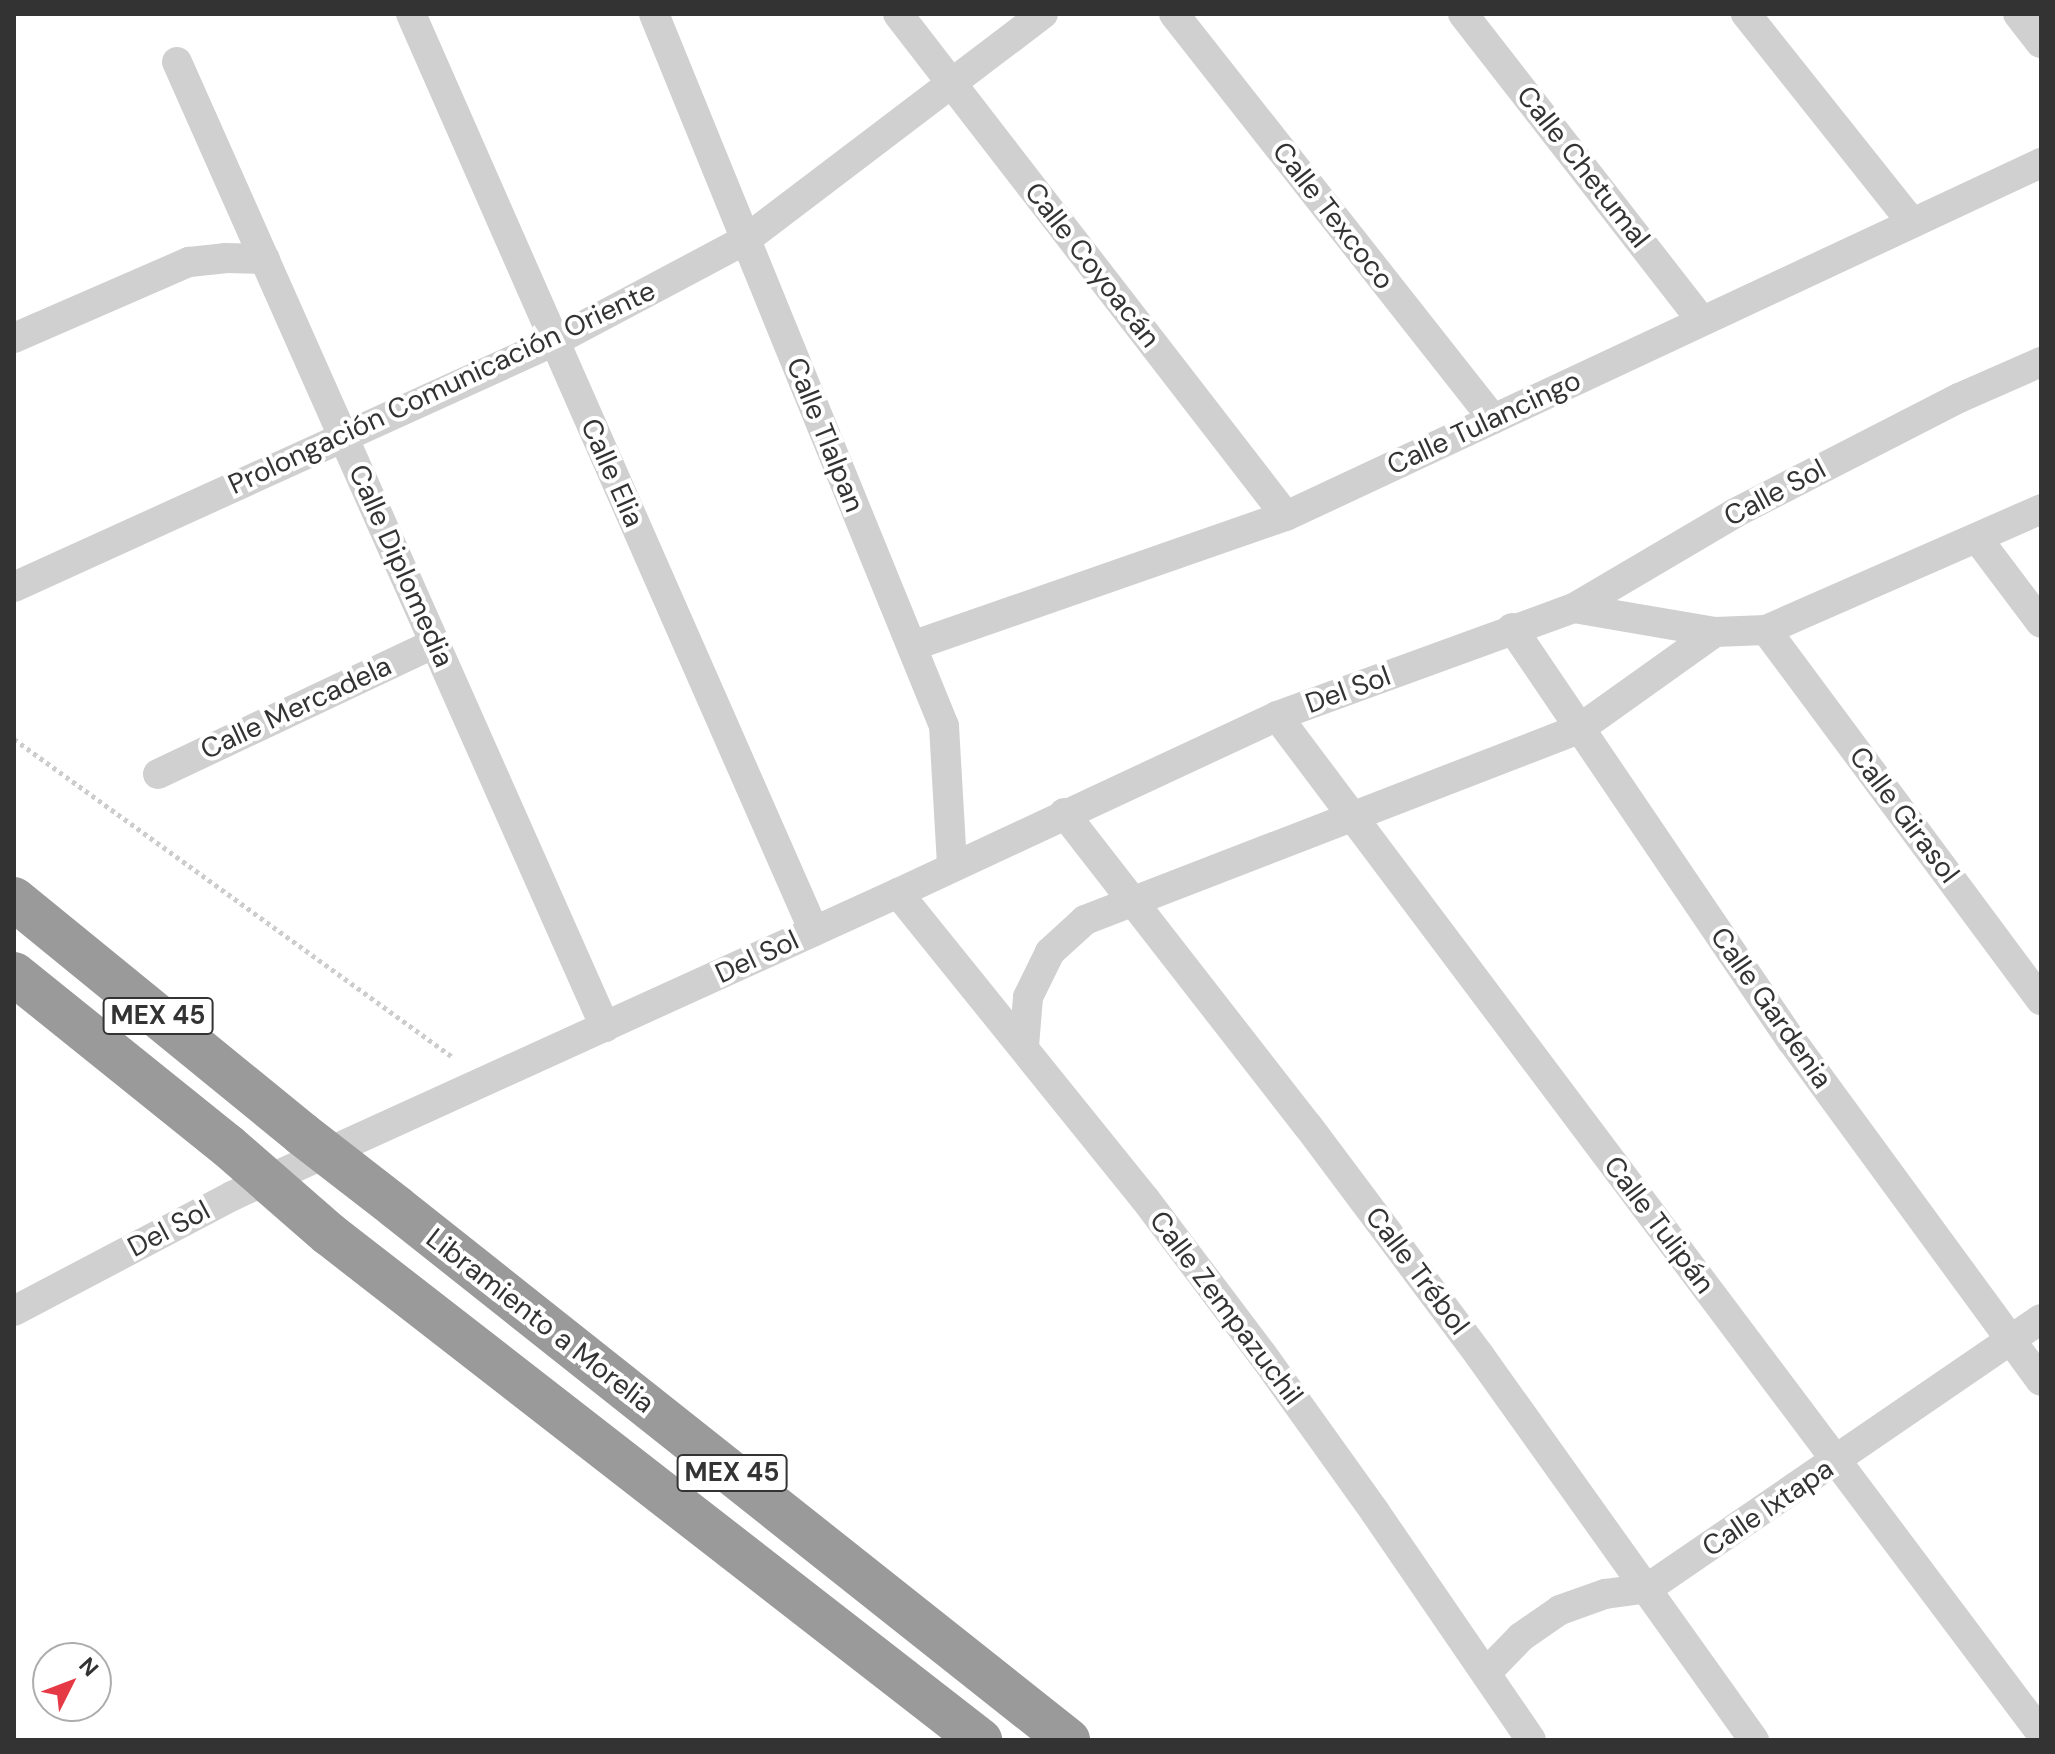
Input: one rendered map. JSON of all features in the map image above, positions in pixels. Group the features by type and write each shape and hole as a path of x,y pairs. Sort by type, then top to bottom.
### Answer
{"highway":[{"name":"Libramiento a Morelia","path":"14,899 302,1134 1068,1740"},
{"name":"MEX 45","path":"14,974 228,1146 329,1234 980,1740"}],"street":[{"name":"Calle Elia","path":"411,14 814,931"},
{"name":"Calle Tlalpan","path":"654,14 944,726 952,866"},
{"name":"Calle Coyoacán","path":"898,14 1286,516"},
{"name":"Prolongación Comunicación Oriente","path":"14,587 555,341 745,240 950,81 1043,14"},
{"name":"Calle Texcoco","path":"1174,14 1493,419"},
{"name":"Calle Chetumal","path":"1463,14 1702,321"},
{"path":"1746,14 1912,223"},
{"path":"2018,14 2041,43"},
{"name":"Calle Diplomedia","path":"177,62 605,1027"},
{"name":"Calle Tulancingo","path":"912,646 1286,516 2041,163"},
{"path":"14,338 189,262 225,258 265,259"},
{"name":"Calle Sol","path":"1512,628 1574,608 1735,513 1959,398 2041,362"},
{"path":"1574,608 1715,632 1766,630 2041,509"},
{"path":"1977,538 2041,623"},
{"name":"Del Sol","path":"14,1311 232,1196 898,893 1064,813 1277,716 1512,628"},
{"name":"Calle Gardenia","path":"1512,628 1792,1041 2041,1381"},
{"name":"Calle Girasol","path":"1766,630 2041,1000"},
{"path":"1024,1046 1028,997 1050,952 1085,920 1579,729 1715,632"},
{"name":"Calle Mercadela","path":"158,774 435,643"},
{"name":"Calle Tulipán","path":"1277,716 2041,1733"},
{"name":"Calle Trébol","path":"1064,813 1461,1330 1754,1740"},
{"name":"Calle Zempazuchil","path":"898,893 1024,1046 1262,1354 1531,1740"},
{"name":"Calle Ixtapa","path":"1486,1673 1521,1637 1560,1610 1605,1594 1648,1588 1837,1462 2041,1319"}],"path":[{"path":"14,739 460,1063 494,1078"}]}
